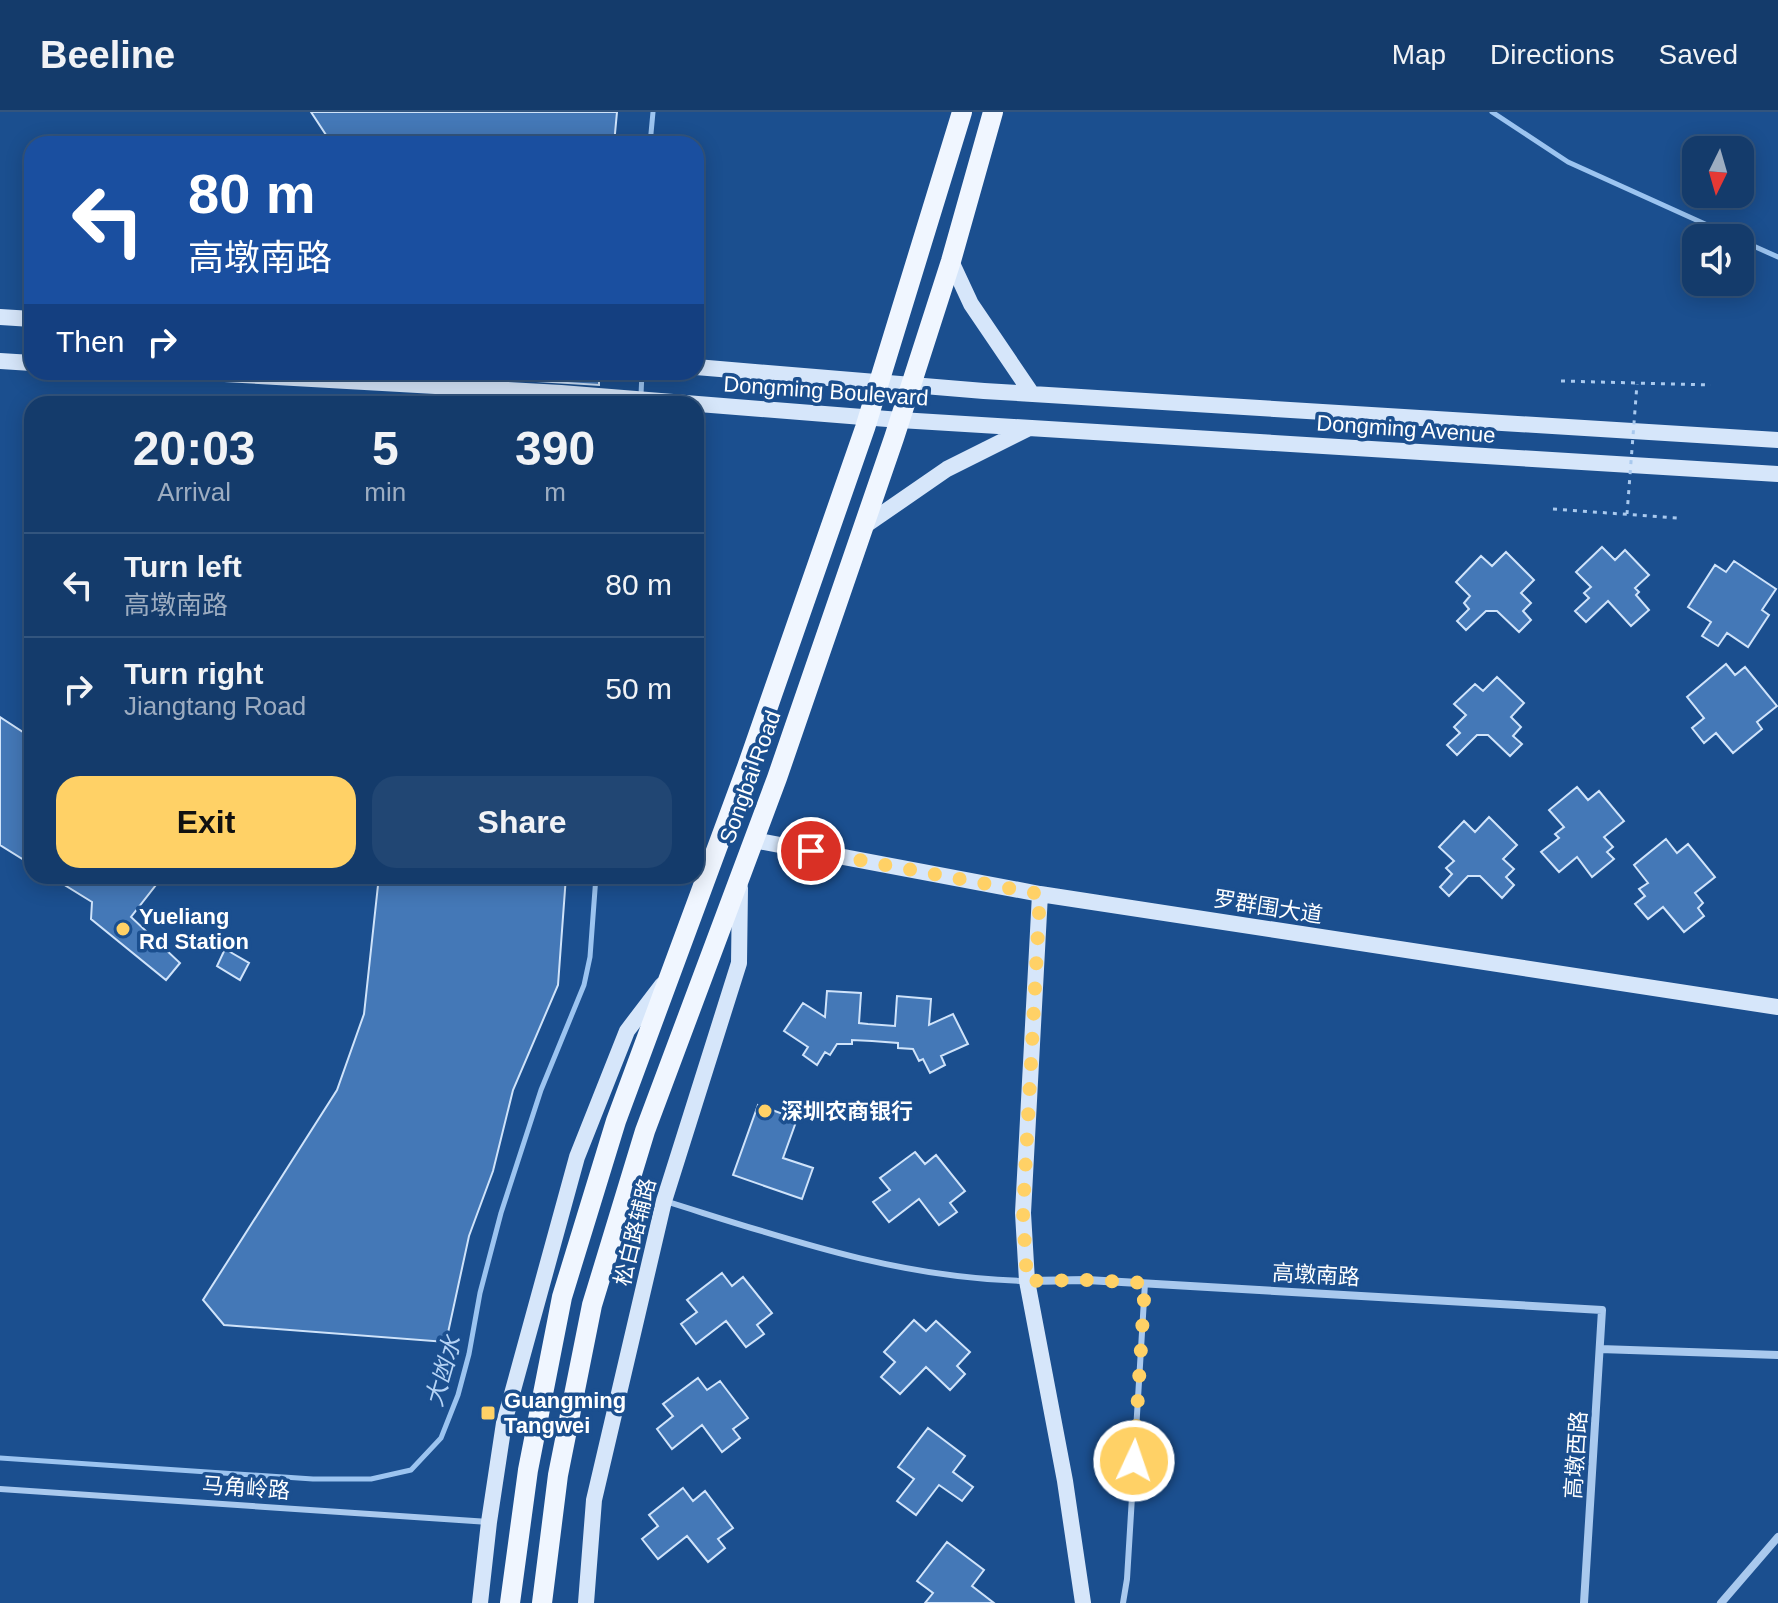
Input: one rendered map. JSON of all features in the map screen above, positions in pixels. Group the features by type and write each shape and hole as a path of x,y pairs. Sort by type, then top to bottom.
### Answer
{"main road":[{"name":"Songbai Road","path":"704,883 868,417 962,112"},
{"name":"Songbai Road","path":"542,1603 558,1475 592,1305 645,1131 753,840 900,420 951,261 993,112"},
{"path":"951,261 971,304 1032,394"},
{"path":"0,317 24,318"},
{"path":"0,361 24,362"},
{"name":"Dongming Boulevard","path":"704,368 1032,394"},
{"name":"Dongming Boulevard","path":"330,380 599,396"},
{"name":"Dongming Avenue","path":"1032,394 1778,440"},
{"name":"Dongming Boulevard","path":"704,404 1030,428"},
{"path":"863,527 947,469 1030,428"},
{"name":"Dongming Avenue","path":"1030,428 1778,474"},
{"name":"罗群围大道","path":"753,840 1040,894 1778,1007"},
{"name":"松白路辅路","path":"586,1603 594,1500 664,1201 739,963 740,876"},
{"name":"Songbai Road","path":"510,1603 528,1470 562,1297 616,1121 703,884"},
{"path":"1040,894 1023,1213 1027,1281 1065,1481 1083,1603"},
{"path":"480,1603 504,1423 577,1157 627,1031 670,974"}],"street":[{"name":"高墩南路","path":"1027,1281 1087,1280 1602,1310"},
{"name":"高墩西路","path":"1584,1603 1602,1310"},
{"path":"1600,1349 1778,1355"},
{"path":"1721,1603 1778,1537"}],"lane":[{"path":"664,1201 830,1252 928,1273 981,1280 1027,1281"},
{"path":"1123,1603 1145,1283"},
{"name":"马角岭路","path":"0,1489 489,1522"}],"path":[{"path":"1561,381 1711,385"},
{"path":"1627,514 1637,384"},
{"path":"1553,509 1677,518"}],"building":[{"path":"311,112 617,112 615,136 327,136"},
{"path":"519,380 599,380 599,385"},
{"path":"1602,547 1615,560 1625,550 1649,575 1635,588 1639,592 1636,595 1649,610 1631,626 1608,601 1586,622 1575,611 1589,598 1584,593 1591,587 1576,572"},
{"path":"1506,552 1534,580 1521,593 1531,603 1523,611 1531,620 1519,632 1497,611 1486,611 1466,630 1457,621 1469,609 1464,603 1470,596 1456,582 1481,556 1492,566"},
{"path":"1734,561 1776,589 1762,610 1769,615 1748,647 1727,633 1718,646 1702,636 1711,622 1688,607 1715,565 1726,572"},
{"path":"1726,664 1735,675 1745,667 1777,706 1757,722 1762,729 1733,753 1716,733 1704,743 1692,728 1704,718 1687,697"},
{"path":"1497,677 1524,703 1511,717 1521,727 1513,736 1522,744 1510,756 1488,735 1477,735 1457,755 1447,745 1460,733 1454,727 1466,715 1454,704 1475,684 1483,691"},
{"path":"0,717 24,733 24,860 0,845"},
{"path":"1577,787 1588,800 1599,791 1624,821 1604,837 1613,847 1607,852 1614,859 1592,877 1577,857 1559,872 1541,852 1559,838 1555,834 1564,827 1549,810"},
{"path":"1489,817 1517,845 1503,859 1514,869 1506,877 1514,885 1502,898 1480,876 1468,876 1449,896 1440,887 1452,874 1446,868 1454,861 1439,847 1464,821 1475,832"},
{"path":"1666,839 1677,853 1688,844 1715,877 1695,893 1703,903 1698,908 1704,916 1684,932 1663,907 1648,919 1635,904 1645,896 1639,889 1648,883 1634,865"},
{"name":"Yueliang Rd Station","path":"63,884 157,884 131,917 180,963 166,980 91,919 92,902"},
{"path":"378,884 565,884 558,985 513,1090 493,1171 469,1236 446,1342 224,1325 203,1300 337,1090 364,1014"},
{"path":"225,949 249,963 240,980 217,966"},
{"path":"827,991 861,993 859,1023 868,1024 895,1026 897,996 931,999 929,1025 953,1014 968,1044 941,1056 945,1065 930,1073 913,1049 898,1048 898,1043 872,1041 852,1040 852,1044 837,1044 830,1055 825,1052 817,1065 803,1055 808,1047 784,1031 803,1003 825,1017"},
{"path":"758,1105 797,1119 783,1158 813,1168 802,1199 733,1175"},
{"path":"915,1152 925,1164 936,1155 965,1191 950,1203 957,1212 939,1225 919,1199 889,1222 873,1202 890,1190 880,1178"},
{"path":"722,1273 732,1286 743,1277 772,1313 757,1325 764,1334 746,1347 726,1321 696,1344 681,1324 697,1312 687,1300"},
{"path":"914,1320 926,1331 936,1321 970,1352 957,1366 965,1374 950,1390 926,1367 900,1394 881,1377 895,1362 884,1352"},
{"path":"698,1378 707,1390 720,1381 748,1418 733,1429 740,1438 722,1452 702,1425 672,1449 657,1429 673,1416 663,1404"},
{"path":"928,1428 965,1456 953,1472 973,1487 962,1501 939,1485 916,1515 897,1501 914,1479 898,1467"},
{"path":"683,1488 693,1501 705,1491 733,1528 718,1539 725,1548 708,1562 687,1536 658,1559 642,1539 658,1526 649,1515"},
{"path":"947,1542 984,1570 972,1586 994,1603 925,1603 933,1593 917,1581"}],"waterway":[{"name":"大凼水","path":"651,136 653,112"},
{"path":"1492,112 1568,162 1705,224"},
{"path":"1754,246 1778,257"},
{"name":"大凼水","path":"641,395 642,380"},
{"name":"大凼水","path":"0,1458 313,1479 371,1479 411,1470 441,1438 458,1395 501,1213 541,1090 584,985 590,957 595,884"}],"place":[{"name":"Yueliang Rd Station","path":"123,929"},
{"name":"深圳农商银行","path":"765,1111"},
{"name":"Guangming Tangwei","path":"488,1413"}],"route":[{"path":"811,851 1040,894 1023,1213 1027,1281 1145,1283 1134,1461"}]}
